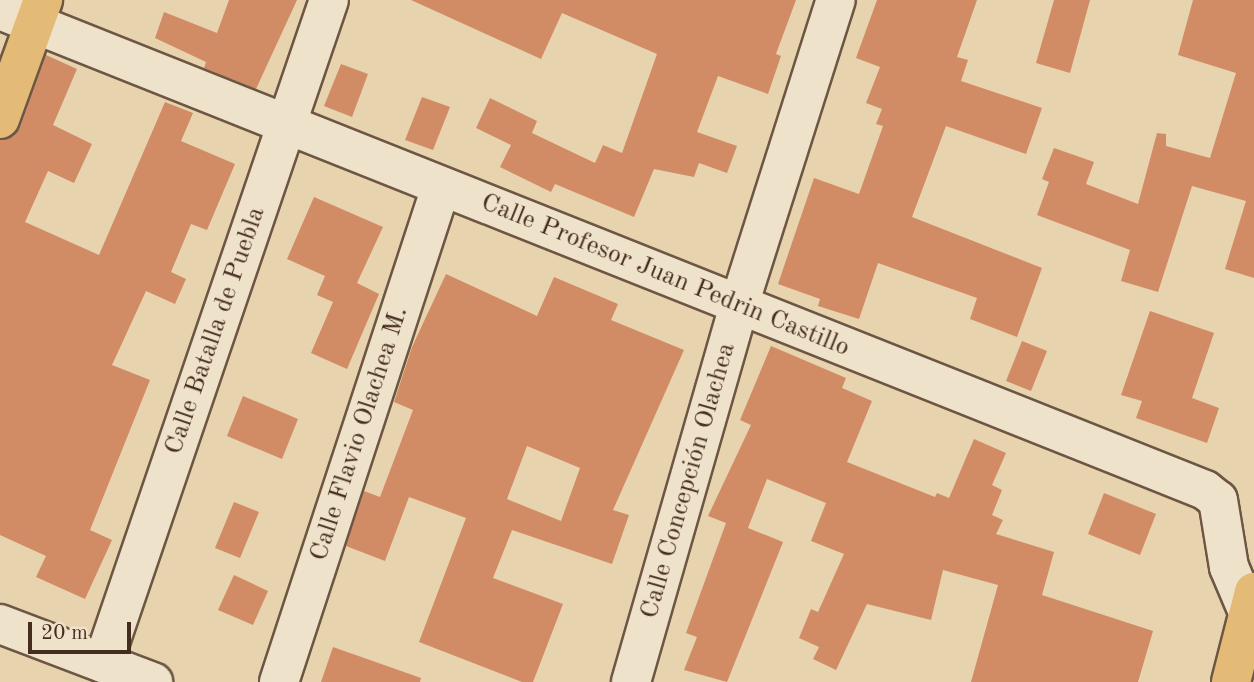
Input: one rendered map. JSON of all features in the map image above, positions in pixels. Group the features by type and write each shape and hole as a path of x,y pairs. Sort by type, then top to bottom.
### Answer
{"main road":[{"path":"0,119 39,13"},
{"path":"1231,682 1251,602"}],"street":[{"name":"Calle Batalla de Puebla","path":"103,663 329,0"},
{"name":"Calle Concepción Olachea","path":"631,682 739,305 836,0"},
{"name":"Calle Profesor Juan Pedrin Castillo","path":"0,10 39,13 287,125 1205,490 1218,500 1229,567 1251,602"},
{"name":"Calle Flavio Olachea M.","path":"279,682 442,187"},
{"path":"0,624 153,682"}],"building":[{"path":"229,0 297,0 256,89 204,68 206,62 155,38 164,12 217,33"},
{"path":"411,0 796,0 776,54 781,56 768,94 718,76 697,132 737,146 727,173 699,163 694,177 654,169 634,217 555,184 551,192 500,167 511,145 476,128 490,98 537,121 532,133 595,163 603,145 622,153 657,54 562,13 541,59"},
{"path":"877,0 977,0 957,57 968,60 961,81 1042,108 1026,154 946,126 912,217 1042,268 1017,337 970,319 977,298 878,263 859,319 818,306 820,299 778,284 814,178 859,194 883,126 876,124 882,109 866,103 880,67 856,58"},
{"path":"1054,0 1090,0 1070,73 1036,63"},
{"path":"1193,0 1254,0 1254,278 1225,269 1246,201 1192,186 1158,292 1121,281 1130,250 1037,215 1049,182 1042,179 1054,148 1094,162 1086,184 1138,204 1157,133 1166,134 1166,146 1210,158 1236,73 1178,55"},
{"path":"46,55 77,69 53,125 92,144 74,183 48,171 25,222 99,255 165,102 193,113 181,141 235,164 207,230 191,224 171,272 186,279 175,304 146,291 112,365 150,380 90,530 112,540 85,599 36,577 46,556 0,535 0,140 14,136 20,127"},
{"path":"341,64 368,74 352,117 324,106"},
{"path":"422,97 450,107 433,150 405,140"},
{"path":"314,197 383,227 357,283 379,294 347,369 311,353 333,302 317,295 325,276 287,259"},
{"path":"446,274 537,316 554,277 618,304 611,320 684,350 613,510 629,515 612,564 512,530 493,578 563,604 533,682 522,682 419,642 466,518 409,497 385,561 346,546 364,491 380,497 413,410 394,402 412,347","holes":["527,446 580,468 561,521 507,499"]},
{"path":"1150,311 1214,333 1192,398 1219,408 1207,443 1136,418 1142,401 1121,395"},
{"path":"1022,341 1047,351 1031,391 1006,381"},
{"path":"771,346 846,378 842,388 872,401 847,462 935,497 937,493 949,498 974,439 1006,453 992,485 1002,490 992,515 1003,520 996,534 1054,552 1042,595 1153,631 1138,682 971,682 998,585 943,570 931,620 867,604 836,670 813,659 819,647 799,638 811,609 818,612 844,554 811,541 826,503 767,479 748,528 783,542 727,682 684,670 697,637 686,633 726,523 708,516 751,425 740,420"},
{"path":"243,396 298,419 282,459 227,436"},
{"path":"1104,493 1156,514 1140,555 1088,534"},
{"path":"234,502 259,512 240,558 215,548"},
{"path":"234,575 268,591 253,625 218,610"},
{"path":"333,647 421,678 420,682 321,682"}]}
